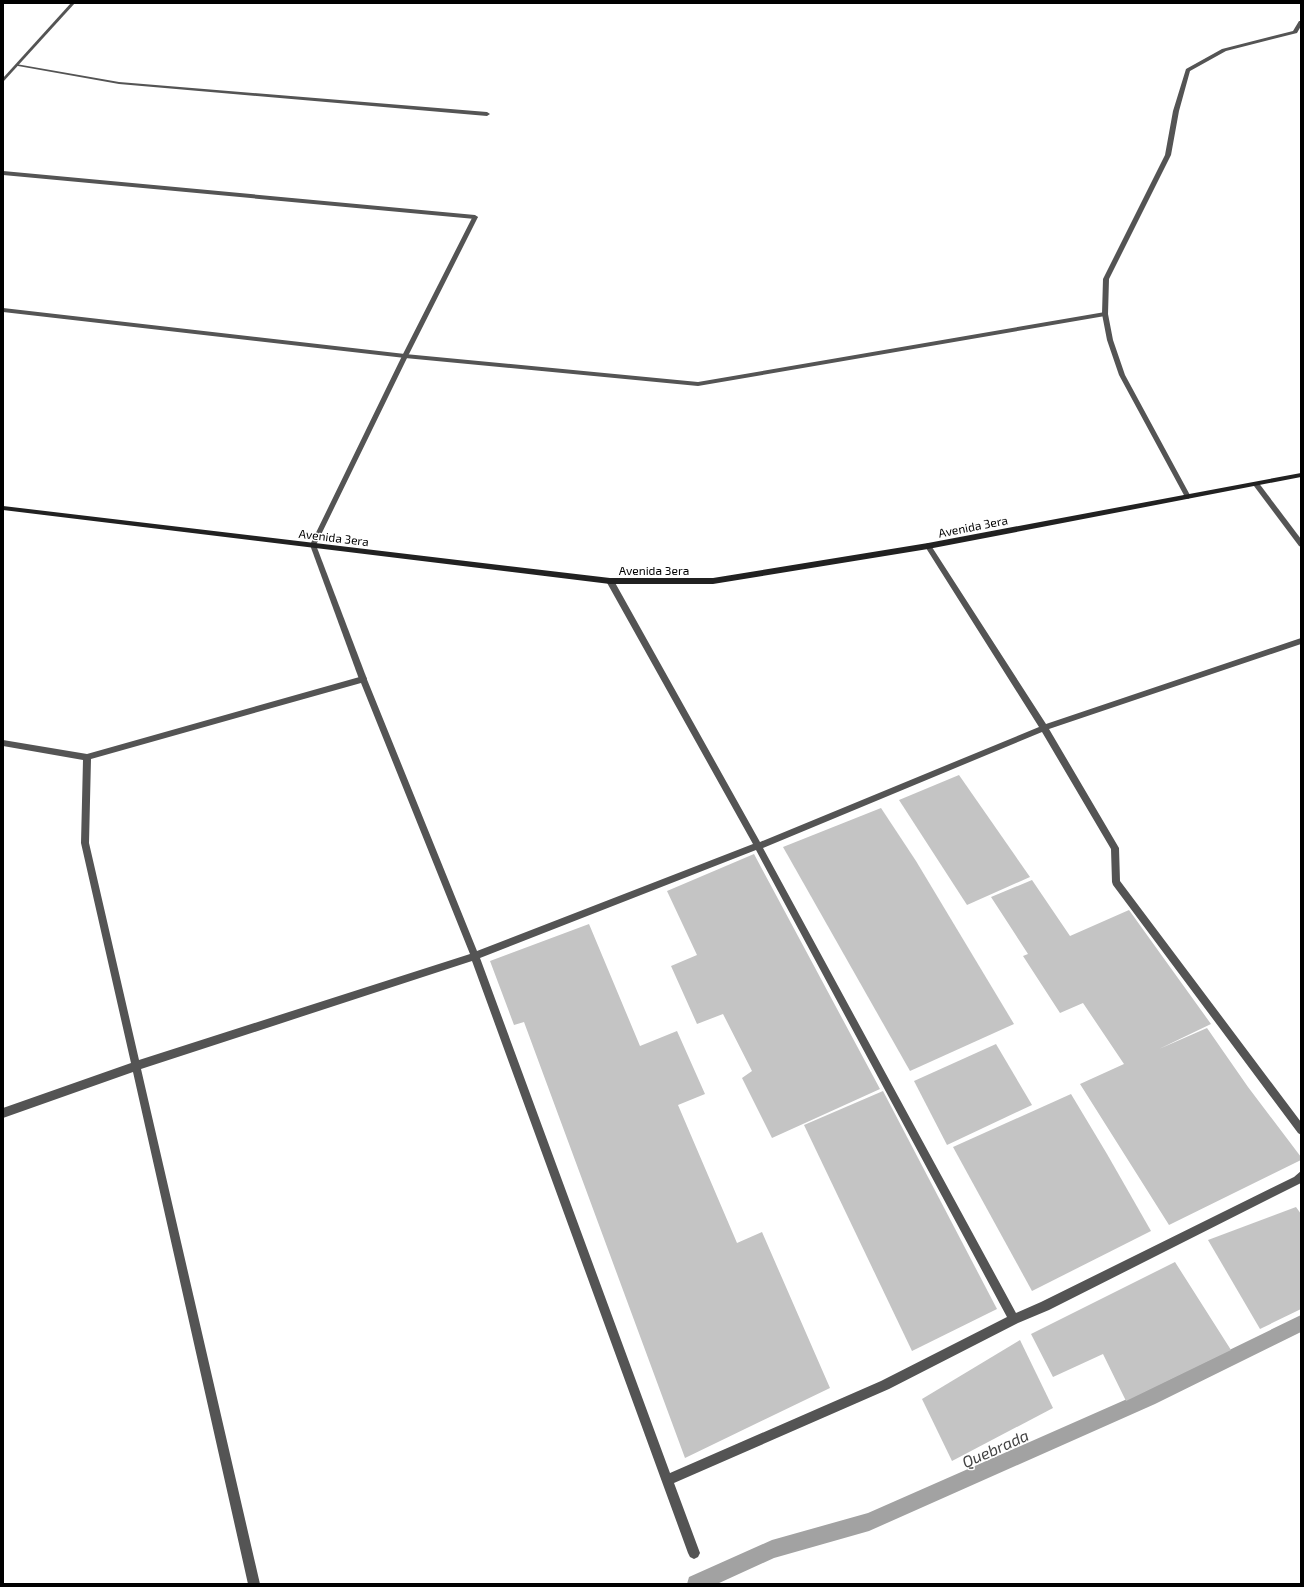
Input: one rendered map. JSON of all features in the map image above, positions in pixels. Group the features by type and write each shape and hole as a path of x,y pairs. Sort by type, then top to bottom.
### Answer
{"street":[{"path":"3,81 73,3"},
{"path":"1188,497 1122,375 1110,340 1105,314 1106,279 1168,155 1176,111 1188,70 1224,50 1295,32 1301,22"},
{"path":"18,65 119,84 487,114"},
{"path":"3,174 476,217 405,356 313,546 363,679 475,956 694,1553"},
{"path":"3,310 405,356 698,384 1105,314"},
{"name":"Avenida 3era","path":"3,508 610,581 713,581 928,546 1301,475"},
{"path":"1256,484 1301,544"},
{"path":"928,546 1044,728 1115,848 1116,882 1301,1130"},
{"path":"610,581 758,846 1014,1319"},
{"path":"3,1113 136,1066 475,956 758,846 1044,728 1301,641"},
{"path":"3,742 87,757 363,679"},
{"path":"87,757 85,843 254,1584"},
{"path":"667,1480 885,1385 1014,1319 1045,1306 1297,1180 1301,1176"}],"building":[{"path":"959,775 1030,877 967,905 899,800"},
{"path":"881,808 916,861 1014,1024 910,1071 783,847"},
{"path":"754,854 880,1089 772,1138 742,1078 752,1071 723,1014 697,1024 671,966 697,955 667,891"},
{"path":"1032,880 1070,936 1129,910 1211,1024 1159,1049 1207,1028 1248,1087 1301,1157 1301,1160 1169,1225 1080,1084 1124,1064 1083,1003 1060,1013 1023,956 1028,954 991,897"},
{"path":"589,924 640,1046 677,1031 705,1094 678,1105 737,1243 762,1232 830,1388 685,1458 524,1022 514,1025 490,961"},
{"path":"996,1044 1032,1105 947,1145 914,1081"},
{"path":"883,1091 997,1309 912,1351 804,1125"},
{"path":"1071,1094 1151,1231 1032,1291 953,1147"},
{"path":"1296,1207 1301,1214 1301,1309 1260,1329 1208,1240"},
{"path":"1175,1262 1231,1350 1126,1401 1103,1354 1053,1377 1031,1334"},
{"path":"1020,1340 1053,1408 952,1461 922,1399"}],"waterway":[{"name":"Quebrada","path":"696,1584 772,1549 869,1522 1149,1398 1239,1355 1301,1323"}]}
